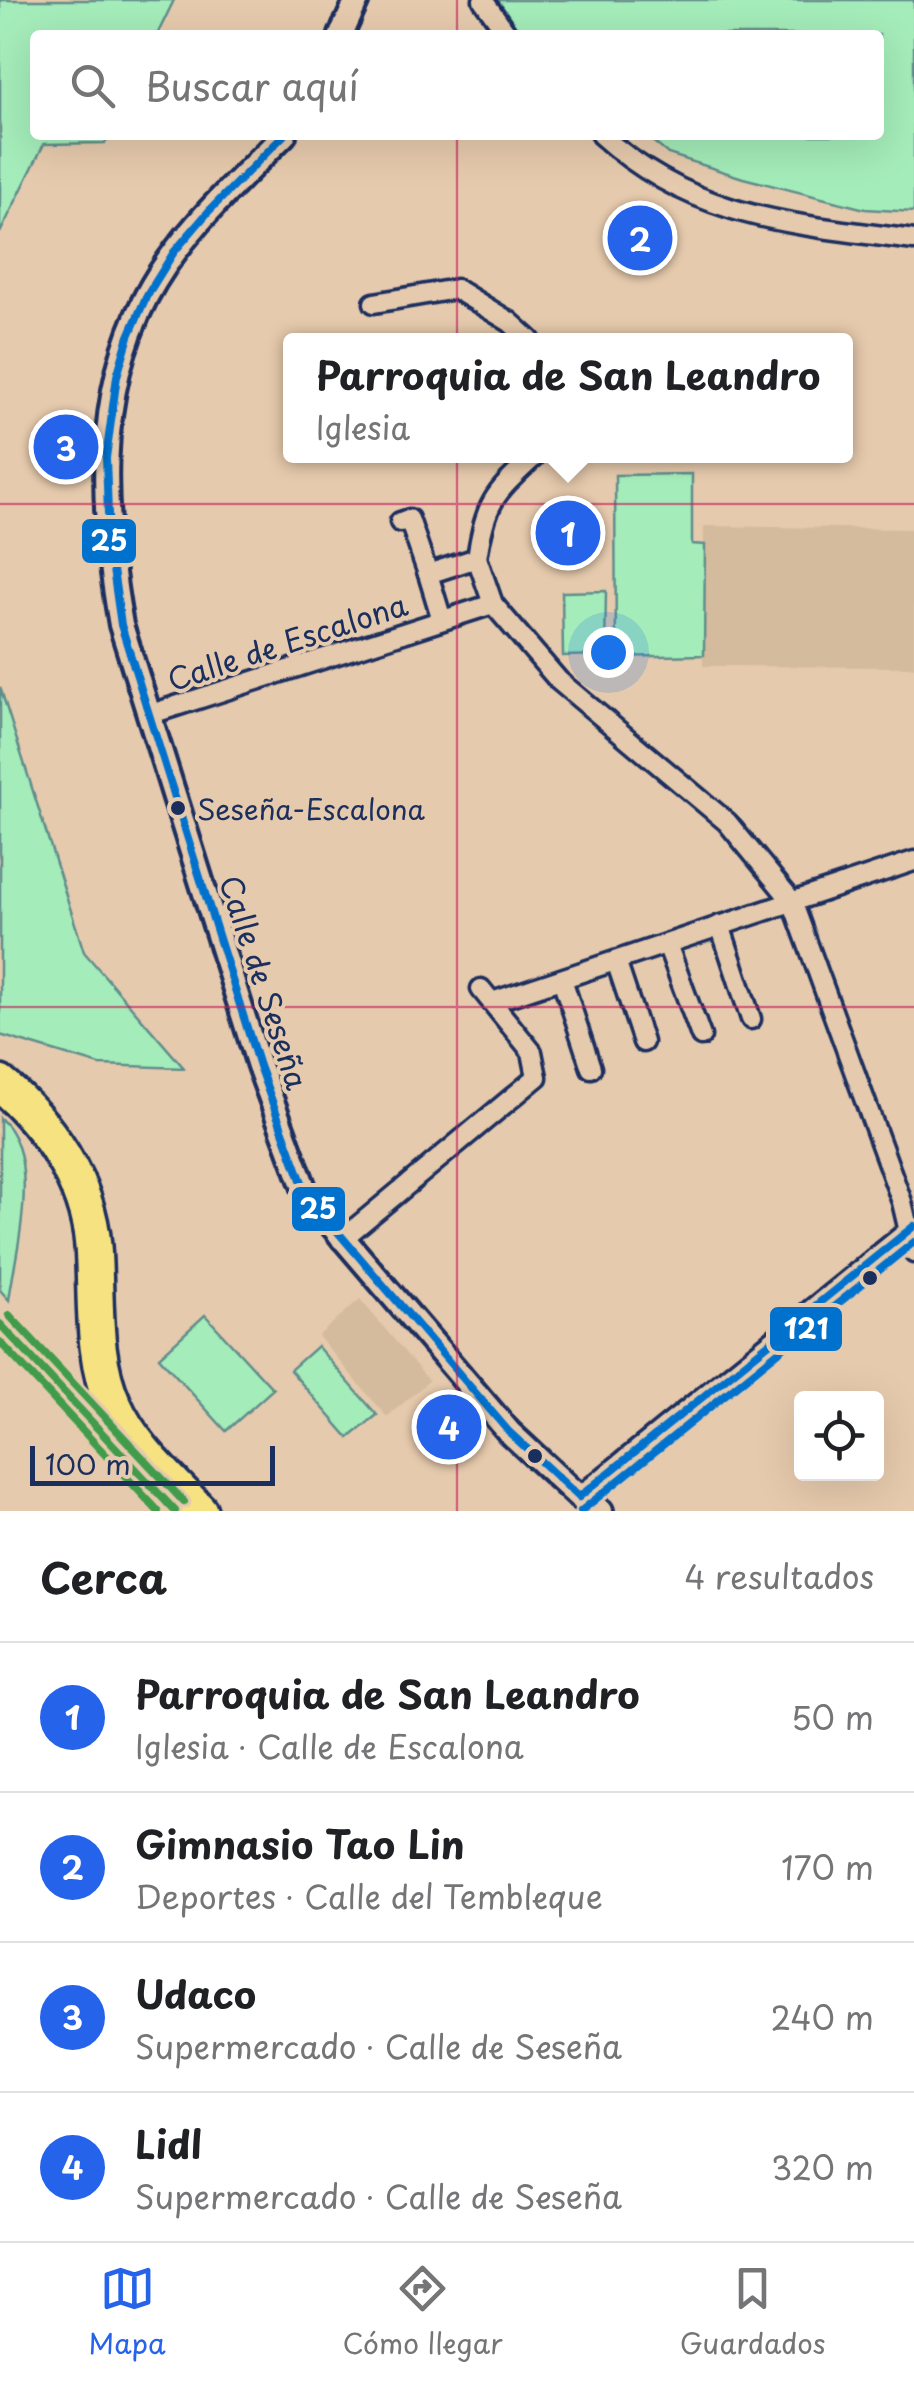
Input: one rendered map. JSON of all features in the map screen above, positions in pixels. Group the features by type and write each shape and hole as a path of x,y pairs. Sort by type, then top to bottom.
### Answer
{"highway":[{"path":"0,1084 46,1130 64,1160 88,1216 100,1356 112,1404 136,1444 199,1511"},
{"path":"0,1113 21,1132 62,1204 71,1240 82,1360 98,1411 119,1446 180,1511"}],"street":[{"path":"343,30 358,0"},
{"path":"483,0 504,30"},
{"name":"Calle de Seseña","path":"279,140 178,248 147,296 127,340 115,382 106,473 111,550 122,626 285,1142 307,1196 570,1504 600,1511"},
{"path":"607,140 622,154 694,198 781,223 914,240"},
{"path":"374,303 456,288 522,333"},
{"path":"527,463 496,491 481,529 477,558 493,604 559,681 726,822 792,901 896,1184 911,1228 914,1253"},
{"name":"Calle de Escalona","path":"400,522 410,519 442,620"},
{"name":"Calle de Escalona","path":"428,574 477,558"},
{"name":"Calle de Escalona","path":"148,715 493,604"},
{"path":"341,1240 538,1077 532,1052 487,995 562,979 914,861"},
{"path":"720,926 751,1019"},
{"path":"667,944 701,1036"},
{"path":"616,961 643,1042"},
{"path":"562,979 590,1068"},
{"path":"570,1504 911,1228"}],"shaded area":[{"path":"704,526 914,529 914,667 703,666"},
{"path":"360,1299 429,1381 387,1417 318,1336"}],"green space":[{"path":"0,0 174,0 159,30 30,30 30,140 106,140 44,144 0,233"},
{"path":"498,0 914,0 914,212 865,209 743,178 668,154 651,140 884,140 884,30 519,30"},
{"path":"692,474 692,544 705,545 704,655 616,657 615,475"},
{"path":"606,591 605,655 563,656 562,592"},
{"path":"0,687 84,952 184,1068 100,1065 0,1035"},
{"path":"0,1118 21,1155 24,1179 21,1230 9,1300 0,1290"},
{"path":"205,1315 273,1389 226,1431 159,1357"},
{"path":"317,1346 377,1415 349,1438 290,1370"}],"transit line":[{"name":"25","path":"279,140 174,252 146,297 129,336 117,376 106,458 109,542 121,625 259,1066 307,1196 509,1432 579,1497"},
{"name":"25","path":"579,1497 914,1226"},
{"name":"121","path":"581,1511 914,1242"},
{"path":"9,1315 184,1502"},
{"path":"0,1324 175,1511"},
{"path":"0,1342 158,1511"}],"place":[{"name":"Gimnasio Tao Lin","path":"640,238"},
{"name":"Udaco","path":"66,447"},
{"name":"Parroquia de San Leandro","path":"568,533"},
{"name":"Seseña-Escalona","path":"178,808"},
{"name":"Lidl","path":"449,1427"}]}
